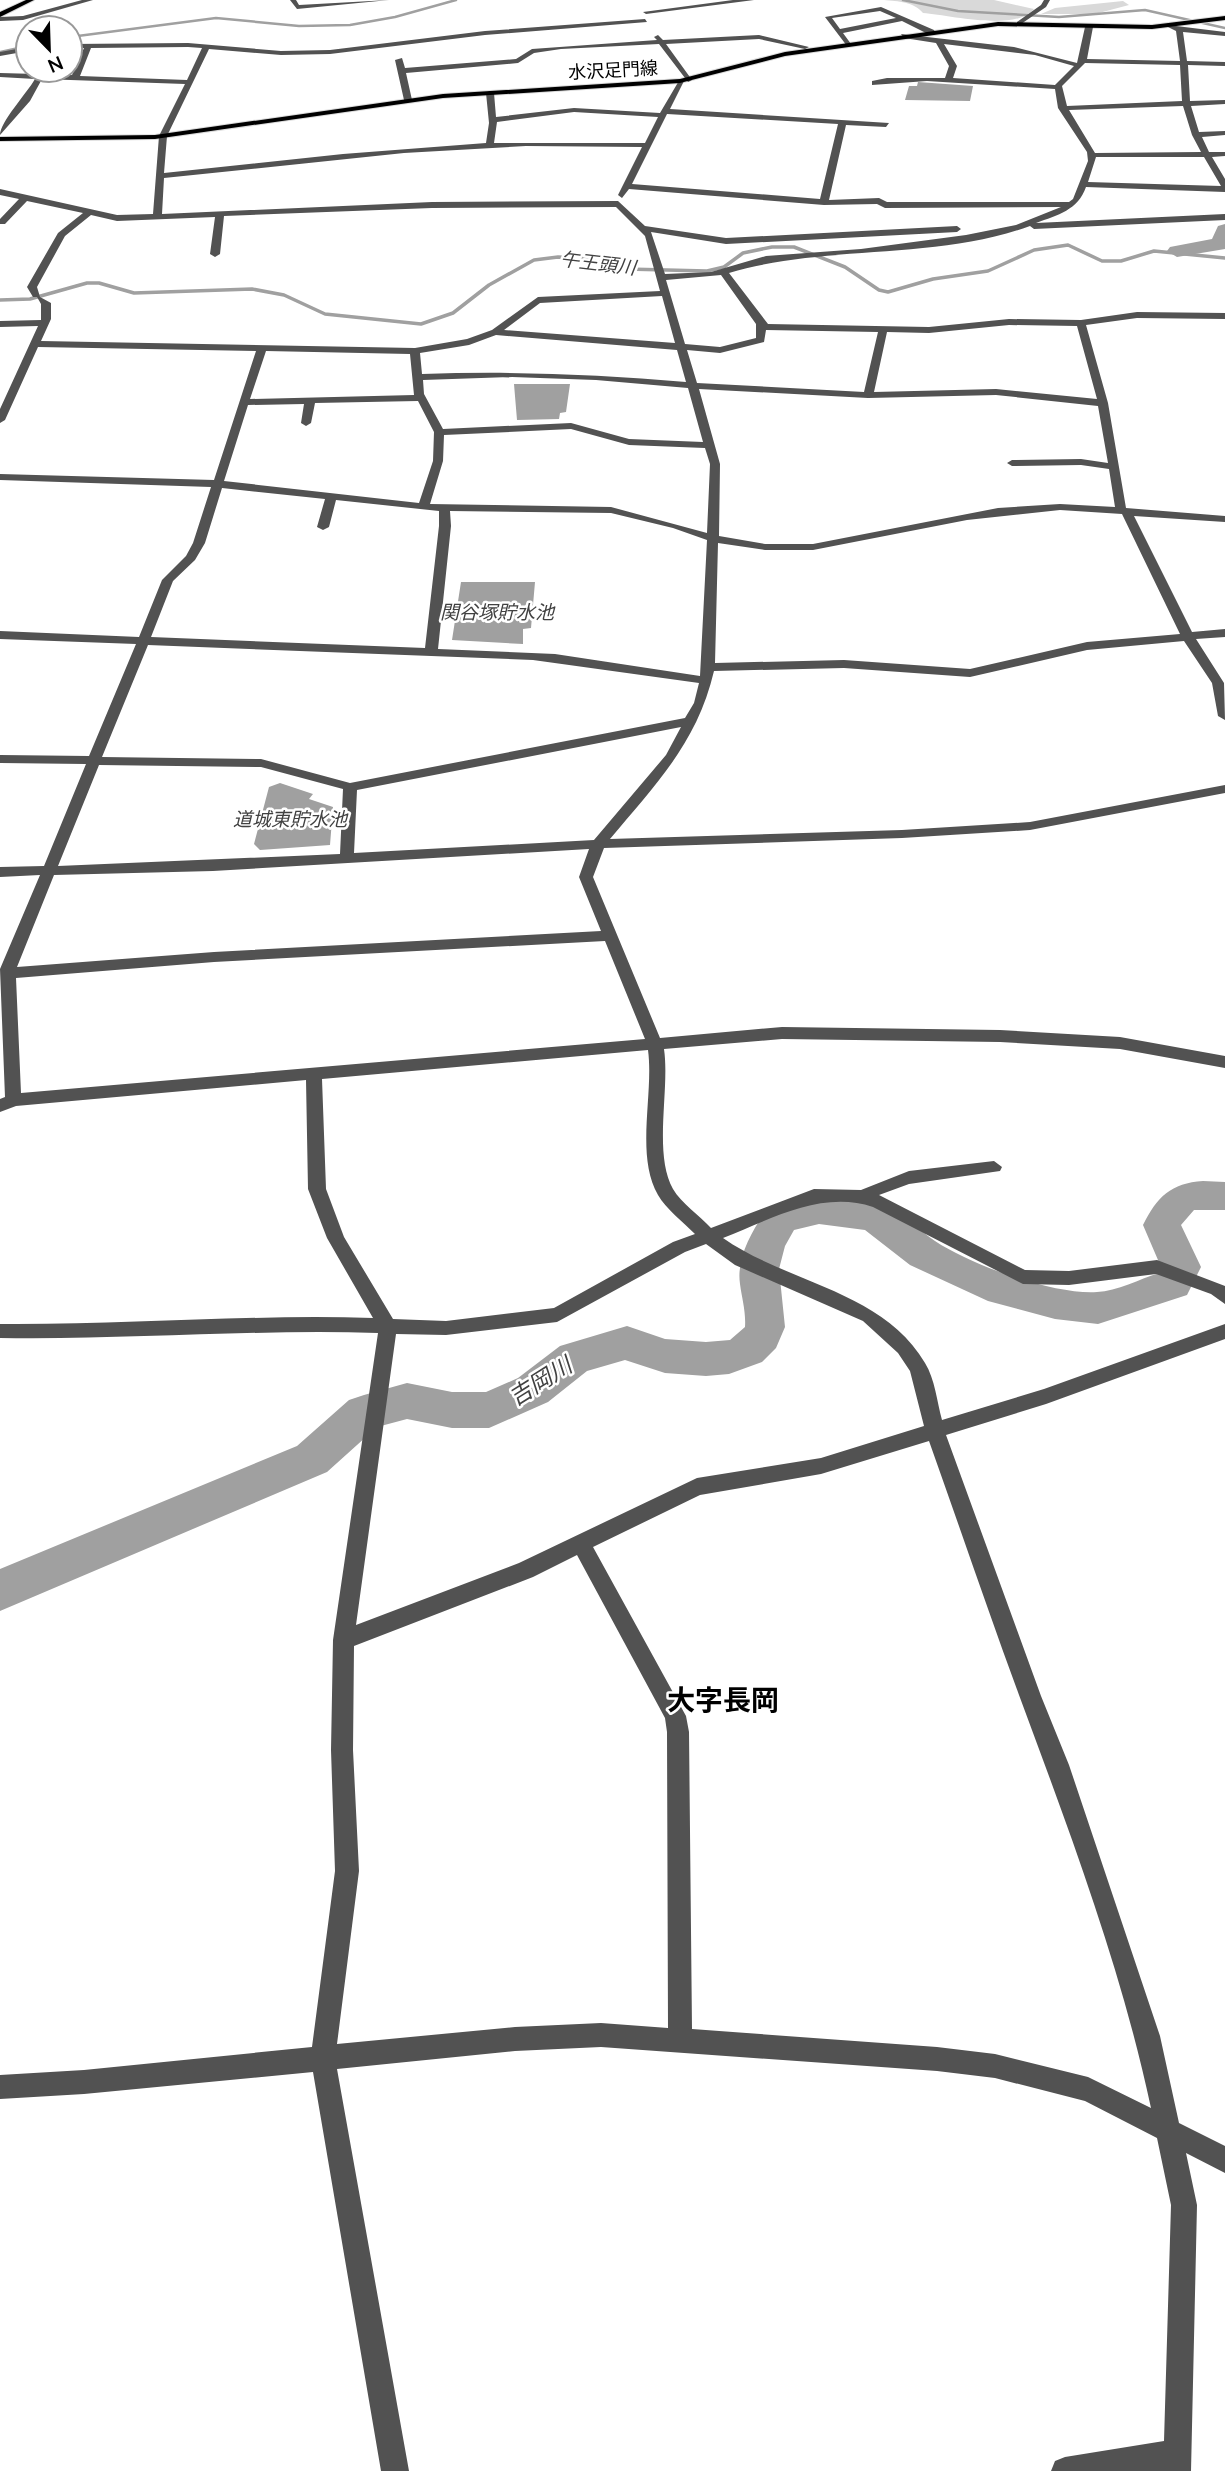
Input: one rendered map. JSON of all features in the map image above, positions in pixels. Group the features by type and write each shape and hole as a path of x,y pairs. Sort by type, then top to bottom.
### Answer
{"main road":[{"path":"3,18 32,0"},
{"name":"水沢足門線","path":"0,139 163,136 408,100 684,81 763,59 847,44 1019,23 1089,27 1170,26 1225,18"}],"street":[{"path":"3,18 90,0"},
{"path":"293,0 297,7 386,0"},
{"path":"618,204 662,113 684,81 664,42 645,21 646,0"},
{"path":"646,12 751,0"},
{"path":"1019,23 1044,6 1046,0"},
{"path":"847,44 828,17 875,8 931,32"},
{"path":"837,32 903,19"},
{"path":"84,46 207,46 281,53 396,46 485,33 645,21"},
{"path":"1170,26 1179,30 1225,34"},
{"path":"1058,87 1080,63 1089,27"},
{"path":"1083,184 1225,187 1196,135 1186,104 1186,62 1179,30"},
{"path":"904,36 940,43 1034,51 1080,63 1225,64"},
{"path":"401,71 518,61 537,50 664,42 759,37 805,47"},
{"path":"940,43 953,66 948,81"},
{"path":"84,56 88,46"},
{"path":"157,217 163,176 163,136 207,46"},
{"path":"396,46 408,100"},
{"path":"84,78 189,82"},
{"path":"875,83 902,79 1058,87"},
{"path":"0,133 18,111 34,84"},
{"path":"660,275 724,273 766,259 831,256 966,238 1018,227 1071,204 1077,200 1092,155 1062,108 1058,87"},
{"path":"489,147 493,120 490,93"},
{"path":"1062,108 1225,102"},
{"path":"493,120 575,110 886,125"},
{"path":"0,111 18,111"},
{"path":"824,202 842,122"},
{"path":"1196,135 1225,133"},
{"path":"163,176 366,153 547,142 647,145"},
{"path":"1092,155 1225,154"},
{"path":"627,186 661,191 824,202 879,201 924,230"},
{"path":"0,192 105,218 432,205 618,204 649,235 715,464 707,674 691,720 672,756 598,844 586,877 608,936 655,1044 658,1065 655,1153 665,1192 709,1237 741,1260 792,1280 869,1316 905,1348 919,1369 934,1430 1030,1696 1058,1765 1148,2036 1184,2204 1177,2462 1065,2471"},
{"path":"2,222 25,198"},
{"path":"885,205 1071,204"},
{"path":"0,420 44,323 46,303 32,287 61,235 88,213"},
{"path":"215,254 220,214"},
{"path":"643,228 726,241 1225,217"},
{"path":"724,273 739,286 756,320 766,327 929,330 1009,322 1081,323 1137,316 1225,316"},
{"path":"35,344 415,351 469,342 495,332 538,300 666,293"},
{"path":"0,324 44,323"},
{"path":"1081,323 1102,403 1124,511 1188,637 1218,683 1225,716"},
{"path":"495,332 720,350 761,340 761,324"},
{"path":"868,395 883,330"},
{"path":"261,350 220,484 198,543 191,558 168,580 96,761 4,974 7,1103 314,1072 782,1033 1000,1036 1121,1043 1225,1062"},
{"path":"415,351 422,398 439,432 438,461 423,507"},
{"path":"419,377 512,374 868,395 996,392 1102,403"},
{"path":"244,402 422,398"},
{"path":"306,424 310,400"},
{"path":"439,432 571,426 629,442 710,445"},
{"path":"1012,463 1081,461 1114,467"},
{"path":"0,477 220,484 423,507 611,510 677,526 711,538 765,547 813,547 1025,508 1124,511 1179,518 1225,519"},
{"path":"323,527 331,498"},
{"path":"431,652 445,526 444,507"},
{"path":"0,635 572,659 647,675 707,674 844,664 970,673 1087,646 1225,633"},
{"path":"0,759 261,763 350,788 691,720"},
{"path":"347,858 350,788"},
{"path":"0,872 347,858 598,844 902,835 1030,826 1225,789"},
{"path":"4,974 214,957 608,936"},
{"path":"314,1072 317,1189 336,1238 388,1327 344,1640 342,1750 346,1871 323,2060 395,2471"},
{"path":"862,1197 875,1187 908,1175 994,1167"},
{"path":"0,1331 86,1332 318,1324 446,1328 557,1315 679,1247 814,1196 862,1197 878,1202 1023,1277 1069,1278 1157,1267 1217,1289 1225,1297"},
{"path":"344,1640 526,1570 697,1487 821,1466 1046,1396 1225,1331"},
{"path":"581,1544 675,1716 678,1731 680,2042"},
{"path":"0,2087 323,2060 515,2039 601,2035 937,2059 995,2067 1088,2089 1225,2160"}],"shaded area":[{"path":"884,0 994,0 1034,9 1025,16 998,21 923,13 910,4"},
{"path":"1123,1 1129,5 1095,14 1041,14 1055,8"}],"water":[{"path":"918,82 973,86 970,101 905,100 909,86 917,86"},
{"path":"514,384 570,384 566,412 560,413 559,419 517,420"},
{"name":"関谷塚貯水池","path":"461,582 535,582 531,628 523,629 523,644 452,640"},
{"name":"道城東貯水池","path":"280,783 313,794 309,799 333,807 330,845 260,850 254,844 269,787"}],"waterway":[{"path":"84,35 216,18 299,26 350,25 395,17 456,0"},
{"path":"903,0 958,11 1059,17 1145,10 1225,28"},
{"path":"0,52 14,49"},
{"name":"午王頭川","path":"1177,251 1220,244 1225,230"},
{"name":"午王頭川","path":"0,300 30,299 87,283 99,283 134,293 252,289 284,295 325,314 421,324 453,313 489,285 534,260 558,257 581,258 626,269 707,271 724,267 743,253 772,247 794,247 845,267 879,290 888,292 933,279 988,271 1034,250 1068,245 1102,261 1121,261 1154,251 1225,258"},
{"name":"吉岡川","path":"0,1590 312,1459 364,1413 407,1401 452,1410 489,1410 533,1390 574,1358 627,1343 656,1354 685,1358 718,1359 748,1350 756,1344 765,1327 766,1310 759,1282 761,1261 765,1246 781,1218 819,1209 875,1217 924,1254 1002,1290 1055,1303 1098,1308 1173,1284 1181,1267 1162,1225 1167,1214 1173,1206 1186,1198 1203,1195 1225,1196"}],"district":[{"name":"大字長岡","path":"723,1699"}]}
